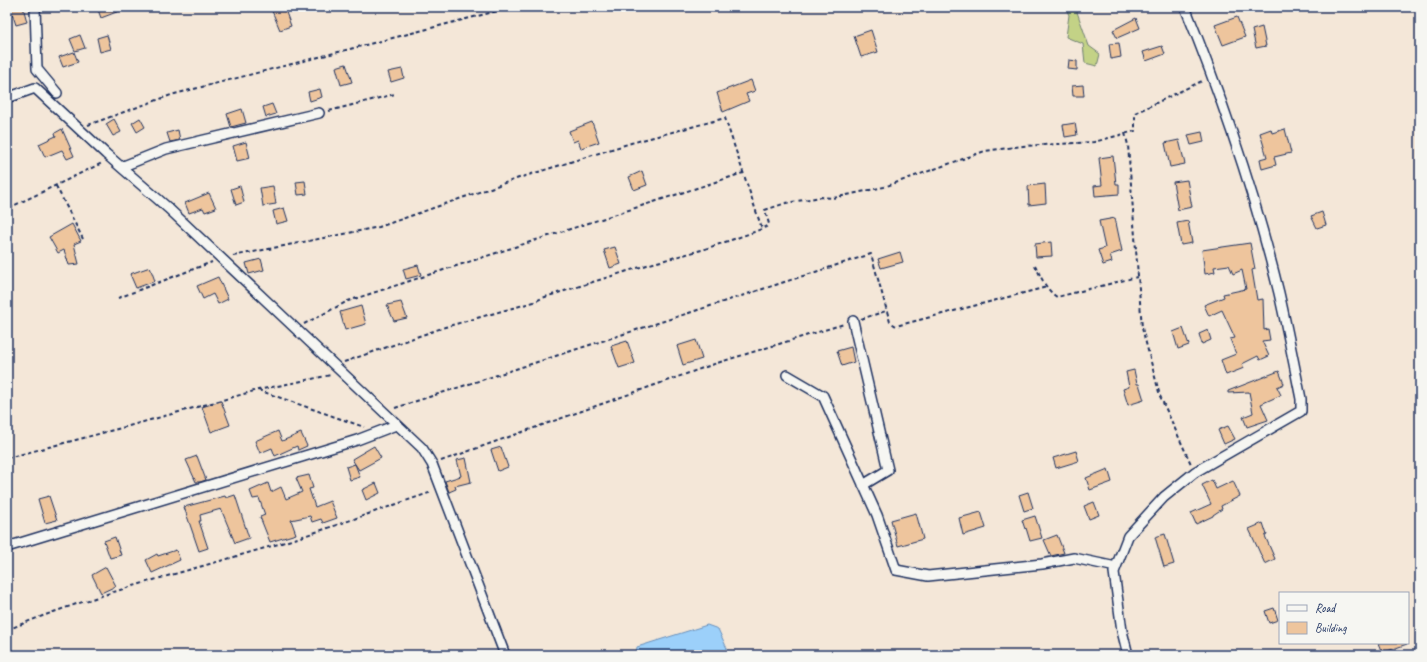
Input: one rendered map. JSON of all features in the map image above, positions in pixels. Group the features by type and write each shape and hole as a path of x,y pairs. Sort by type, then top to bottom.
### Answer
{"street":[{"path":"35,7 36,68 57,93"},
{"path":"1128,655 1122,631 1114,572 1128,536 1164,498 1195,472 1301,411 1301,400 1277,285 1254,201 1212,73 1185,7"},
{"path":"7,98 35,88 109,157 168,208 422,448 432,464 442,488 505,655"},
{"path":"121,167 166,149 320,113"},
{"path":"853,321 888,470 863,485"},
{"path":"786,375 823,396 877,515 896,570 928,576 1042,564 1074,558 1116,567"},
{"path":"7,546 357,440 396,425"}],"path":[{"path":"79,128 171,95 513,7"},
{"path":"7,458 258,390 341,373 343,362 355,357 650,264 705,249 762,229 769,224 765,210 821,197 833,198 884,187 985,151 1023,146 1094,142 1135,131 1135,113 1208,78 1212,73"},
{"path":"320,113 395,94"},
{"path":"118,298 221,259 379,227 519,178 631,143 725,118 762,229"},
{"path":"1125,133 1128,145 1142,328 1160,396 1195,472"},
{"path":"9,208 100,164 109,157"},
{"path":"295,329 348,301 743,173"},
{"path":"56,186 83,239"},
{"path":"385,414 392,409 871,254 886,311 890,322 896,326 1047,287"},
{"path":"1035,265 1051,293 1058,297 1137,277"},
{"path":"432,464 717,363 886,311"},
{"path":"258,390 378,432"},
{"path":"7,630 39,617 288,540 442,488"}],"green space":[{"path":"1065,7 1082,7 1077,12 1089,46 1100,54 1097,66 1085,63 1083,44 1066,37 1069,15"}],"water":[{"path":"707,625 718,629 730,655 636,655 637,647"}],"building":[{"path":"10,7 23,7 27,22 16,25"},
{"path":"97,7 127,7 127,8 101,18"},
{"path":"284,7 291,26 280,30 272,11"},
{"path":"1237,17 1245,37 1223,45 1215,25"},
{"path":"1136,18 1140,28 1117,38 1113,30"},
{"path":"1262,27 1266,46 1256,48 1252,30"},
{"path":"871,30 878,52 861,57 854,36"},
{"path":"80,35 85,48 75,51 70,39"},
{"path":"107,35 111,49 100,52 97,38"},
{"path":"1119,43 1121,57 1111,59 1109,44"},
{"path":"1162,46 1165,54 1146,61 1143,52"},
{"path":"74,52 78,62 63,67 59,57"},
{"path":"1069,60 1077,61 1077,70 1068,69"},
{"path":"346,64 352,82 341,85 336,67"},
{"path":"402,69 404,78 391,82 388,72"},
{"path":"751,80 755,91 746,94 749,101 723,112 717,93"},
{"path":"1083,85 1084,96 1073,96 1072,86"},
{"path":"320,89 322,97 310,101 308,92"},
{"path":"272,104 276,114 266,117 263,107"},
{"path":"242,109 246,123 231,127 227,114"},
{"path":"140,118 145,127 137,132 132,123"},
{"path":"114,119 121,132 113,136 106,124"},
{"path":"592,122 599,142 581,148 578,140 573,142 569,131"},
{"path":"1075,123 1077,135 1065,137 1063,125"},
{"path":"62,129 74,156 67,159 62,150 45,157 39,144 56,136 55,133"},
{"path":"1271,129 1272,133 1285,129 1291,153 1274,157 1276,165 1262,169 1260,159 1267,157 1260,133"},
{"path":"178,130 180,140 170,142 167,133"},
{"path":"1202,132 1204,142 1191,145 1188,135"},
{"path":"1179,140 1185,164 1170,167 1165,143"},
{"path":"246,142 250,158 237,161 233,146"},
{"path":"1113,156 1116,184 1119,184 1119,194 1095,196 1094,186 1102,185 1099,158"},
{"path":"642,171 647,185 634,190 629,177"},
{"path":"1187,180 1192,207 1178,210 1173,182"},
{"path":"305,181 307,194 298,195 296,182"},
{"path":"1045,184 1046,203 1029,205 1028,186"},
{"path":"240,186 244,202 236,205 231,189"},
{"path":"273,186 276,204 263,206 260,188"},
{"path":"209,193 216,208 205,212 203,208 189,213 185,203"},
{"path":"284,208 288,221 276,224 273,211"},
{"path":"1322,212 1326,225 1317,228 1311,216"},
{"path":"1115,218 1122,251 1110,255 1112,262 1103,265 1098,250 1105,248 1099,221"},
{"path":"1188,221 1192,243 1181,245 1177,223"},
{"path":"72,224 81,241 74,244 79,264 69,265 64,250 58,253 49,237"},
{"path":"1051,242 1052,256 1036,257 1035,244"},
{"path":"1250,243 1255,269 1252,270 1257,300 1263,299 1264,330 1268,329 1270,340 1262,341 1269,356 1260,360 1258,356 1242,364 1244,368 1226,375 1221,360 1236,354 1230,339 1235,338 1222,310 1209,316 1204,305 1224,297 1223,294 1246,289 1242,270 1233,274 1229,265 1214,267 1215,272 1205,274 1202,250"},
{"path":"615,247 621,264 610,268 604,250"},
{"path":"900,252 903,262 881,268 878,259"},
{"path":"261,259 264,270 249,274 246,263"},
{"path":"418,265 421,275 406,279 403,269"},
{"path":"150,267 155,281 136,288 130,274"},
{"path":"218,277 228,299 218,304 213,294 203,299 197,286"},
{"path":"401,302 407,318 394,321 387,305"},
{"path":"361,306 366,324 345,330 340,312"},
{"path":"1183,328 1189,345 1178,349 1173,332"},
{"path":"1208,330 1211,340 1202,344 1199,334"},
{"path":"696,340 702,359 683,365 677,346"},
{"path":"627,341 635,363 619,368 611,346"},
{"path":"851,347 854,362 842,366 837,351"},
{"path":"1134,370 1137,384 1139,384 1144,400 1128,405 1123,389 1129,387 1126,372"},
{"path":"1279,371 1284,384 1277,387 1281,395 1261,404 1268,420 1247,427 1243,417 1253,413 1249,392 1228,393 1228,391"},
{"path":"221,401 230,425 211,432 202,407"},
{"path":"1228,426 1235,439 1224,444 1218,430"},
{"path":"278,431 282,441 301,433 307,446 298,450 297,446 275,456 272,448 260,453 255,441"},
{"path":"374,446 381,458 359,470 352,459"},
{"path":"501,447 508,467 498,471 491,450"},
{"path":"1076,451 1079,461 1056,468 1053,458"},
{"path":"197,456 206,480 200,482 196,482 186,460"},
{"path":"466,458 471,482 455,486 456,489 449,492 445,481 461,476 457,460"},
{"path":"355,464 360,477 350,480 346,467"},
{"path":"1108,469 1112,482 1090,490 1086,478"},
{"path":"309,475 313,488 309,489 315,507 330,501 337,518 323,523 321,519 312,522 310,516 291,520 296,534 270,542 260,517 265,515 259,498 253,499 250,491 268,483 271,492 281,487 286,499 302,492 296,478"},
{"path":"1212,480 1216,489 1233,481 1240,496 1221,506 1222,509 1213,516 1196,524 1191,513 1211,504 1202,485"},
{"path":"376,483 380,493 366,500 362,490"},
{"path":"1028,492 1033,508 1024,511 1019,495"},
{"path":"235,495 249,538 235,543 221,509 200,515 201,521 199,521 208,548 199,551 184,507 225,496 226,498"},
{"path":"49,496 57,520 45,523 38,499"},
{"path":"1094,502 1099,515 1089,519 1084,506"},
{"path":"981,512 986,528 963,535 959,518"},
{"path":"916,513 923,539 898,546 891,520"},
{"path":"1035,516 1042,538 1030,541 1022,520"},
{"path":"1263,523 1267,535 1265,536 1275,559 1265,564 1249,529"},
{"path":"1165,534 1174,564 1164,567 1155,537"},
{"path":"1057,535 1064,553 1051,556 1044,540"},
{"path":"115,537 121,555 110,558 104,541"},
{"path":"176,550 180,560 152,573 146,560 157,554 158,556"},
{"path":"106,567 116,586 101,593 92,575"},
{"path":"1274,608 1278,620 1269,623 1265,611"},
{"path":"1378,644 1407,644 1382,653"}]}
